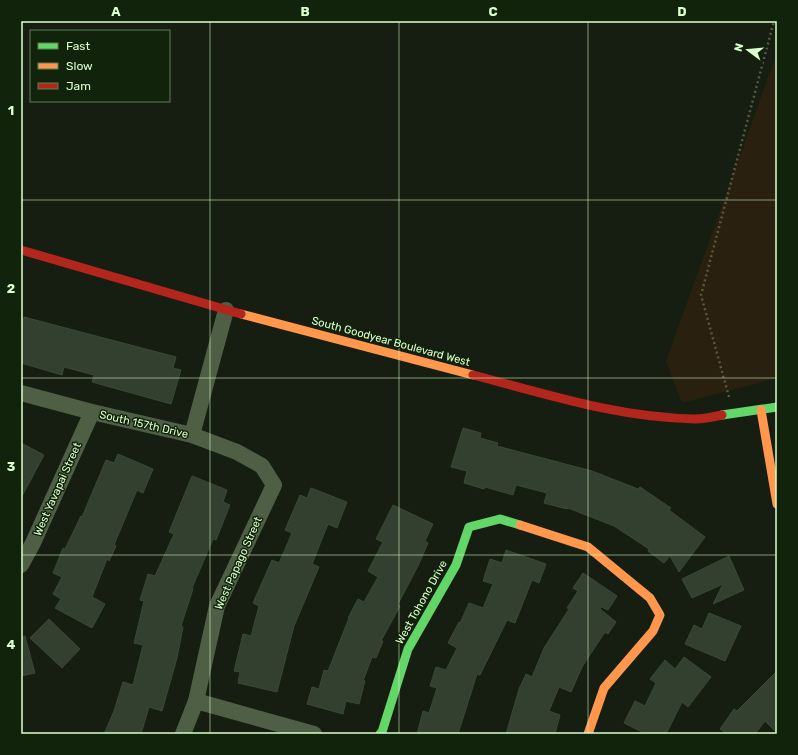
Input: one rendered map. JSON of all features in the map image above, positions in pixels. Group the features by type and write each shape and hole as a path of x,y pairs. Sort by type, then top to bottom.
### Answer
{"street":[{"name":"South Goodyear Boulevard West","path":"21,250 226,310 601,408 652,416 696,419 777,407"},
{"path":"192,435 226,310"},
{"name":"South 157th Drive","path":"21,393 92,412 192,435 237,452 262,466"},
{"path":"761,410 777,504"},
{"name":"West Yavapai Street","path":"21,565 33,543 92,412"},
{"name":"West Papago Street","path":"184,734 196,701 217,606 274,485 262,466"},
{"name":"West Tohono Drive","path":"380,734 382,732 408,649 456,565 469,527 500,519 588,547 650,598 660,615 653,631 604,688 588,734"},
{"path":"196,701 314,734"}],"path":[{"path":"734,414 701,294 774,21"}],"shaded area":[{"path":"777,53 777,378 682,403 666,361"}],"building":[{"path":"24,317 176,357 173,368 181,370 171,404 92,382 94,375 64,367 62,375 21,363 21,329"},
{"path":"463,428 481,433 480,438 498,443 497,446 592,471 638,489 640,487 671,508 669,510 705,537 679,572 670,556 664,563 648,551 649,549 614,526 568,508 544,503 547,493 516,485 513,495 464,483 467,471 451,467"},
{"path":"21,443 44,455 21,498"},
{"path":"118,454 153,469 143,493 137,490 114,545 116,546 109,561 107,559 92,597 105,604 92,628 55,608 61,599 53,594 62,577 53,573 63,548 65,549 81,516 82,517 106,460 114,463"},
{"path":"192,476 227,490 223,502 230,505 216,540 213,539 192,588 193,589 181,626 183,627 177,658 162,711 149,707 141,734 104,734 114,711 123,682 133,685 143,645 134,643 144,601 140,600 148,574 155,576 174,534 169,532"},
{"path":"311,488 347,502 337,528 328,524 312,564 319,567 294,626 277,692 238,683 240,672 234,671 243,634 251,636 259,606 253,603 272,560 279,563 292,533 285,530 300,495 307,498"},
{"path":"393,505 433,524 425,541 428,543 418,566 398,604 400,606 381,641 383,641 376,658 372,657 363,681 365,681 359,704 346,701 343,714 307,704 312,687 319,689 324,670 328,671 348,618 358,599 364,602 378,577 368,571 383,542 376,539"},
{"path":"506,550 546,564 539,583 532,580 515,623 507,620 480,675 477,674 458,734 417,734 423,711 429,713 437,688 430,686 436,667 446,670 457,648 448,643 459,622 460,623 469,603 483,608 493,584 483,581 490,559 502,563"},
{"path":"729,556 744,590 713,604 723,584 692,598 682,579"},
{"path":"583,573 617,596 608,610 601,607 600,609 616,622 608,634 605,632 582,667 571,692 559,687 549,711 560,715 555,734 506,734 519,689 526,674 532,677 544,648 569,609 567,608 578,591 573,588"},
{"path":"709,613 741,626 725,661 685,644 694,625 702,629"},
{"path":"49,619 80,649 62,668 30,638"},
{"path":"25,636 35,673 21,676 21,637"},
{"path":"684,657 711,677 688,707 682,702 666,734 646,734 624,723 635,701 645,706 656,683 650,679 665,660 675,669"},
{"path":"777,671 777,733 765,721 755,734 727,734 720,729 734,709 737,711"}],"traffic: fast":[{"path":"722,415 777,407"},
{"path":"380,734 382,732 408,649 456,565 469,527 500,519 520,525"}],"traffic: slow":[{"path":"241,314 473,375"},
{"path":"761,410 777,504"},
{"path":"520,525 588,547 650,598 660,615 653,631 604,688 588,734"}],"traffic: jam":[{"path":"21,250 241,314"},
{"path":"473,375 611,410 667,418 695,419 722,415"}]}
